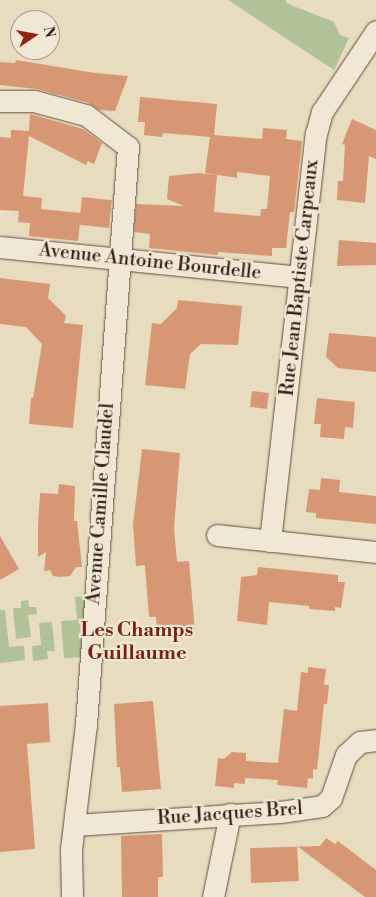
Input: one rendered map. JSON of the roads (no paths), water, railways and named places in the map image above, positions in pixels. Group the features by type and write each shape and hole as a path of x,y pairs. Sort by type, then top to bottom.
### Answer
{"street":[{"name":"Rue Jean Baptiste Carpeaux","path":"270,541 316,134 322,112 376,32"},
{"name":"Avenue Camille Claudel","path":"0,101 34,101 86,115 128,147 86,724 74,825 72,897"},
{"name":"Avenue Antoine Bourdelle","path":"0,247 299,277"},
{"path":"217,535 376,552"},
{"name":"Rue Jacques Brel","path":"74,825 280,812 322,806 331,798 346,755 360,742 376,740"},
{"path":"213,897 230,814"}],"district":[{"name":"Les Champs Guillaume","path":"137,642"}]}
